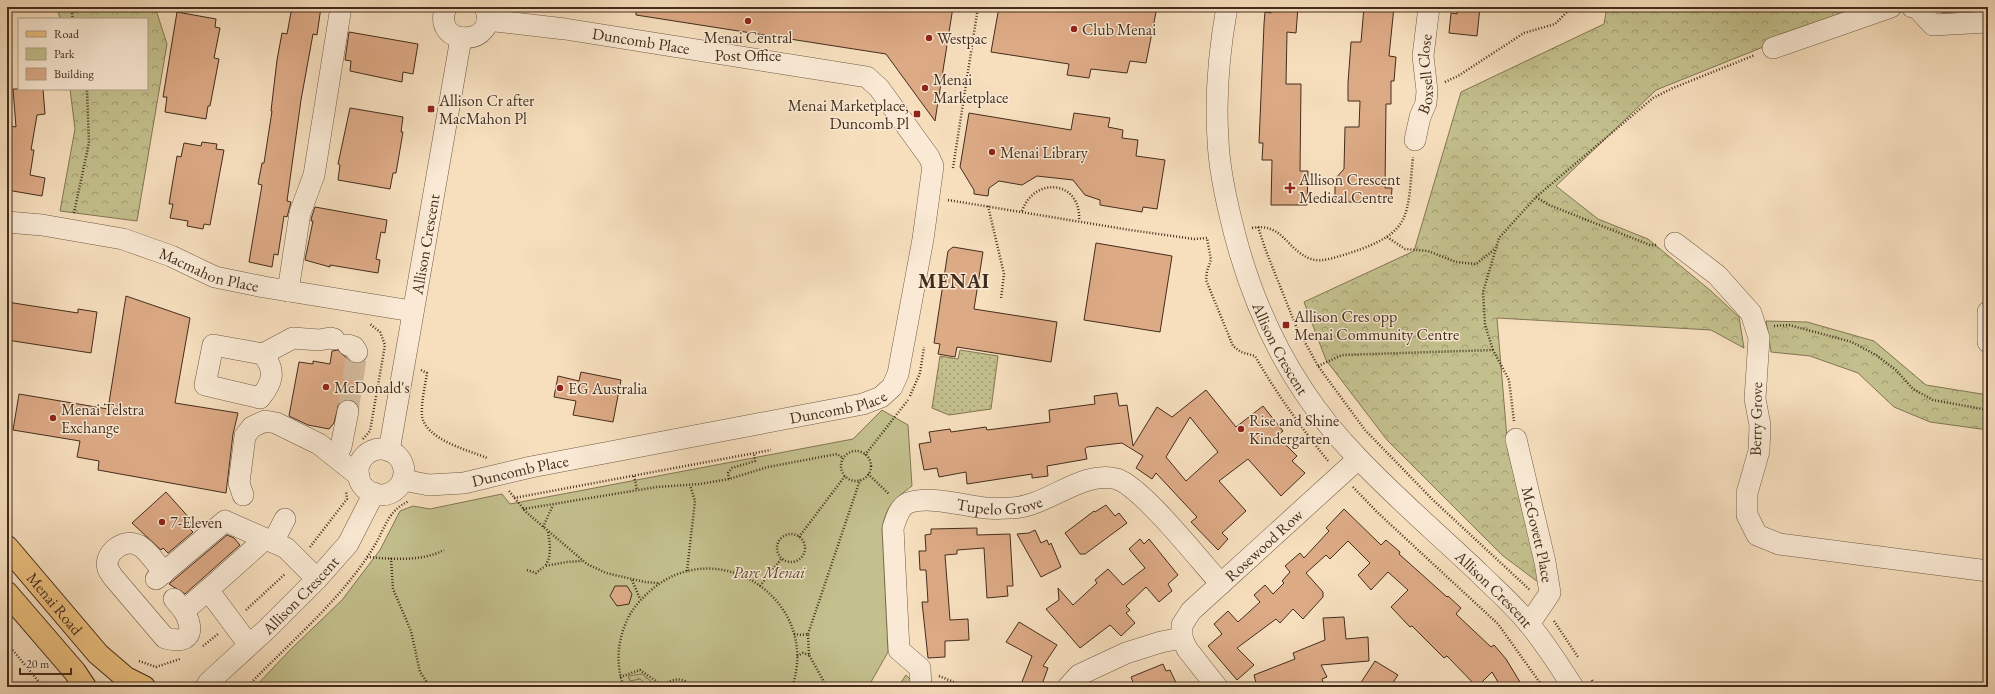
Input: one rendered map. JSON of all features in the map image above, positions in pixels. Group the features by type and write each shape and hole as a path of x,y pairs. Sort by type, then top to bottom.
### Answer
{"main road":[{"name":"Menai Road","path":"7,547 98,654 126,678 144,687"},
{"name":"Menai Road","path":"7,593 75,672 85,687"}],"street":[{"path":"288,291 300,213 314,175 341,7"},
{"path":"446,7 443,20 446,27 450,33 461,38 472,38 479,34 484,29 486,13"},
{"name":"Allison Crescent","path":"1227,7 1217,83 1218,139 1225,192 1239,252 1262,315 1274,342 1290,371 1328,425 1358,459 1502,595 1529,624 1573,687"},
{"name":"Boxsell Close","path":"1415,140 1420,117 1426,103 1427,91 1422,56 1429,7"},
{"path":"1773,48 1891,7"},
{"path":"1912,7 1917,8 1933,25 1988,22"},
{"name":"Duncomb Place","path":"402,480 429,485 464,483 531,467 863,404 881,397 892,387 898,374 906,338 933,166 929,157 879,88 867,77 565,29 486,13"},
{"name":"Allison Crescent","path":"365,447 412,311 442,135 454,81 461,38"},
{"name":"Macmahon Place","path":"7,222 72,230 130,242 171,256 215,277 288,291 412,311"},
{"name":"Berry Grove","path":"1675,244 1717,275 1751,313 1759,338 1755,399 1760,425 1759,451 1747,493 1747,515 1757,535 1779,544 1988,571"},
{"path":"1988,312 1988,342"},
{"path":"260,398 205,385 213,345 263,354 293,338 302,329 307,328 322,330 342,343"},
{"path":"263,354 270,363 272,375 269,385 260,398 265,421"},
{"path":"348,411 365,447 366,455 361,461 359,476"},
{"path":"243,495 239,483 245,436 252,427 265,421 276,424 319,444 359,476 364,487 374,494 381,495 389,493 399,486 402,480 404,468 401,461 365,447 319,444"},
{"name":"McGovett Place","path":"1516,439 1548,577 1550,593 1529,624"},
{"name":"Rosewood Row","path":"1182,638 1182,625 1191,611 1358,459"},
{"name":"Tupelo Grove","path":"907,504 920,500 988,508 1021,508 1088,480 1101,477 1118,480 1134,490 1160,516 1221,584"},
{"name":"Allison Crescent","path":"203,685 249,645 317,579 348,544 374,494"},
{"path":"907,504 897,515 893,528 899,650 921,677"},
{"path":"285,519 269,540 208,590 179,605 191,623 190,631 186,637 180,640 165,638 113,577 108,568 108,561 111,553 124,543 132,543 139,545 160,576 226,521 269,540 286,548 317,579"},
{"path":"208,590 249,645"},
{"path":"1068,687 1079,676 1126,653 1161,642 1182,638 1187,649 1217,687"}],"path":[{"path":"72,7 73,18"},
{"path":"1427,91 1458,76 1524,32 1555,24 1572,7"},
{"path":"1516,439 1509,380 1493,350 1485,324 1483,292 1499,238 1536,197 1653,98 1672,88 1773,48"},
{"path":"72,230 77,193 89,143 87,90"},
{"path":"1246,229 1266,226 1280,234 1297,252 1312,260 1332,258 1365,248 1387,237 1400,227 1408,211 1415,140"},
{"path":"1022,211 1030,195 1046,187 1056,187 1072,195 1077,202 1080,211 1079,221"},
{"path":"1536,197 1549,206 1650,245 1675,244"},
{"path":"948,200 1194,239 1208,238"},
{"path":"988,206 1004,274 1001,299"},
{"path":"1258,227 1296,326 1318,366 1365,430 1433,500 1515,575 1543,605 1580,660"},
{"path":"1387,237 1405,249 1428,251 1456,262 1476,264 1496,249"},
{"path":"1756,328 1789,324 1852,342 1876,355 1896,370 1913,389 1933,400 1988,410"},
{"path":"1318,366 1342,355 1493,350"},
{"path":"365,447 363,439 370,431 382,360"},
{"path":"427,373 422,405 423,418 430,432 441,439 492,460"},
{"path":"514,498 772,450"},
{"path":"827,687 809,655 808,634 860,480 868,474 870,461 864,454 855,451 846,454 843,458 841,467 845,476 852,480 860,480"},
{"path":"729,479 728,473 732,468 755,461 754,453"},
{"path":"523,509 637,490 690,485 729,479 768,467 837,454 843,458"},
{"path":"868,474 900,503 907,504"},
{"path":"634,476 637,490"},
{"path":"799,537 845,476"},
{"path":"687,571 696,501 690,485"},
{"path":"506,486 523,509 543,528 583,561 606,573 632,580 658,583"},
{"path":"247,687 337,596 367,557 397,506 412,500"},
{"path":"543,528 553,504"},
{"path":"527,570 536,573 548,562 550,544 548,531"},
{"path":"790,534 799,537 805,548 802,556 799,559 790,562 782,558 778,550 778,546 782,538 790,534"},
{"path":"367,557 416,558 434,555 444,550"},
{"path":"391,558 393,589 411,631 420,672 430,687"},
{"path":"760,586 782,558"},
{"path":"545,566 583,561"},
{"path":"624,687 620,677 618,656 621,636 628,616 640,599 658,583 687,571 703,569 733,572 760,586 772,595 781,607 794,634 798,656 795,678 792,687"},
{"path":"632,580 640,599"},
{"path":"794,634 808,634"},
{"path":"7,643 43,687"},
{"path":"798,656 803,653 809,655"},
{"path":"620,677 640,670 663,686 672,680 678,679 688,683 692,687"},
{"path":"1588,673 1596,687"},
{"path":"921,677 966,687"}],"green space":[{"path":"57,7 155,7 167,44 137,221 60,211 75,129 70,90 148,90 148,18 60,18"},
{"path":"1607,7 1863,7 1656,90 1556,186 1598,219 1648,239 1711,291 1739,317 1744,348 1711,330 1497,318 1508,450 1542,585 1502,555 1387,440 1326,360 1304,302 1414,251 1461,92 1604,24"},
{"path":"1933,7 1988,7 1988,9 1943,13"},
{"path":"1766,321 1807,322 1874,341 1926,385 1988,395 1988,430 1930,422 1894,407 1858,373 1810,356 1771,352"},
{"path":"960,350 998,356 991,409 949,415 932,408 940,356 958,359"},
{"name":"Parc Menai","path":"882,410 908,425 912,486 895,499 886,514 882,528 888,652 871,682 880,687 255,687 289,651 342,600 380,550 400,511 413,506 430,509 502,494 510,504 853,439"},
{"path":"642,674 658,687 650,687 640,679 630,681 628,676"},
{"path":"906,675 914,683 914,687 898,687"}],"building":[{"path":"292,7 321,7 317,35 313,34 301,100 287,201 291,202 287,217 284,216 278,255 274,254 272,267 249,262 262,185 258,184 262,163 264,163 272,111 277,60 282,33 287,34"},
{"name":"Menai Marketplace","path":"636,7 953,7 935,121 886,54 636,15"},
{"name":"Club Menai","path":"999,7 1157,7 1146,63 1130,61 1127,73 1091,69 1089,78 1067,75 1069,64 991,52"},
{"path":"1272,7 1298,7 1296,33 1287,32 1286,84 1301,84 1300,171 1308,171 1307,205 1271,205 1272,160 1262,160 1263,143 1259,143 1264,24 1265,12 1271,13"},
{"path":"1364,7 1394,7 1389,56 1396,57 1394,81 1391,81 1391,104 1386,104 1385,188 1392,188 1391,202 1335,202 1335,179 1344,169 1345,127 1359,127 1360,101 1348,101 1348,83 1351,42 1361,42"},
{"path":"1458,7 1480,7 1477,36 1449,33 1451,13 1457,14"},
{"path":"177,12 216,19 215,27 220,28 214,58 219,59 206,119 165,112 167,97 163,97"},
{"path":"349,32 418,44 413,74 403,72 402,82 350,71 351,61 345,60"},
{"path":"13,89 43,90 45,114 37,115 31,150 34,150 30,175 45,178 42,196 7,190 10,167 7,167 7,143 10,126 16,127"},
{"path":"350,108 403,117 401,132 403,132 396,173 393,173 390,189 338,180 340,165 338,164"},
{"path":"969,113 1071,130 1074,113 1110,118 1108,127 1123,130 1122,138 1138,140 1136,156 1165,160 1157,209 1143,207 1142,212 1100,205 1100,200 1085,195 1073,180 1037,176 1022,185 999,181 989,188 988,196 974,194 974,190 960,167"},
{"path":"202,142 217,144 216,149 224,150 210,225 204,224 203,229 187,226 188,221 170,218 173,204 169,204 177,156 181,157 184,143 201,146"},
{"path":"315,207 387,220 385,233 381,232 376,259 380,260 378,273 330,265 330,267 305,260 313,221 311,221"},
{"path":"1096,243 1172,256 1160,332 1084,320"},
{"path":"953,247 983,252 974,309 1057,322 1051,362 957,347 955,357 938,354 940,344 934,343 948,251"},
{"path":"126,296 190,318 175,403 238,413 233,434 226,493 98,470 99,461 77,457 80,441 13,430 19,394 108,409"},
{"path":"7,302 78,313 78,309 97,312 91,353 7,340"},
{"name":"McDonald's","path":"338,350 352,363 361,363 355,401 344,400 339,403 334,423 329,429 308,425 289,416 299,362 313,364 313,361 330,364 332,351"},
{"path":"581,372 621,380 613,422 573,415 576,401 554,397 558,376 579,381"},
{"path":"1206,390 1236,427 1263,406 1283,431 1277,436 1297,456 1292,461 1305,473 1281,496 1248,459 1219,481 1246,511 1222,533 1228,539 1218,550 1191,522 1197,517 1156,473 1152,479 1136,468 1143,456 1122,443 1087,447 1085,449 1087,459 1047,466 1048,476 1032,478 1032,474 967,484 966,472 939,477 937,468 924,470 919,444 931,442 929,432 950,429 951,432 986,427 987,430 1050,422 1049,410 1095,404 1094,396 1117,393 1119,406 1127,405 1133,446 1157,407 1172,417","holes":["1190,417 1218,452 1186,481 1166,457"]},
{"name":"7-Eleven","path":"166,492 192,521 187,526 193,532 168,553 163,548 161,550 132,523"},
{"path":"1106,505 1115,516 1119,513 1127,523 1085,554 1080,554 1065,533 1094,511 1095,512"},
{"path":"1344,509 1381,545 1386,540 1400,552 1399,554 1461,608 1456,614 1491,647 1494,645 1506,659 1523,687 1501,687 1492,672 1477,687 1447,656 1444,658 1412,626 1410,627 1391,607 1408,590 1388,572 1371,590 1358,575 1370,563 1348,541 1330,559 1326,555 1306,573 1323,592 1323,597 1303,619 1293,609 1280,623 1276,619 1237,648 1254,665 1237,680 1208,646 1222,634 1214,624 1228,611 1238,622 1260,602 1254,595 1265,585 1273,594 1284,583 1282,581 1290,572 1285,566 1300,553 1304,558 1329,531 1326,528"},
{"path":"977,528 977,535 1010,534 1013,586 1007,586 1008,596 987,598 984,548 957,550 957,554 945,555 950,620 968,619 969,640 945,641 945,657 928,658 922,602 928,602 926,570 920,570 919,551 926,551 925,535 931,534 931,529"},
{"path":"1035,530 1041,543 1047,540 1049,545 1051,543 1061,567 1041,577 1017,534 1029,533"},
{"path":"227,535 234,538 240,545 185,594 169,584"},
{"path":"1140,539 1144,544 1149,539 1178,575 1168,584 1172,591 1159,602 1146,587 1126,606 1130,610 1126,613 1135,623 1121,636 1110,625 1080,648 1046,609 1059,600 1058,588 1073,605 1097,583 1095,580 1108,569 1123,585 1145,568 1129,549"},
{"path":"615,586 627,586 632,594 629,604 617,606 610,596"},
{"path":"1344,617 1346,639 1368,637 1369,661 1321,665 1327,677 1322,679 1325,687 1257,687 1254,675 1295,659 1293,653 1325,640 1323,618"},
{"path":"1019,622 1057,645 1043,666 1048,668 1041,687 1020,687 1032,656 1006,642"},
{"path":"1375,661 1398,675 1390,687 1358,687"},
{"path":"1163,664 1166,671 1170,670 1178,687 1135,687 1131,677"}],"tunnel":[{"path":"348,411 357,352"}],"place":[{"name":"Menai Central Post Office","path":"748,21"},
{"name":"Club Menai","path":"1074,29"},
{"name":"Westpac","path":"929,38"},
{"name":"Menai Marketplace","path":"925,88"},
{"name":"Allison Cr after MacMahon Pl","path":"431,109"},
{"name":"Menai Marketplace, Duncomb Pl","path":"917,114"},
{"name":"Menai Library","path":"992,152"},
{"name":"Allison Crescent Medical Centre","path":"1290,188"},
{"name":"Allison Cres opp Menai Community Centre","path":"1286,325"},
{"name":"McDonald's","path":"326,387"},
{"name":"EG Australia","path":"560,388"},
{"name":"Menai Telstra Exchange","path":"53,418"},
{"name":"Rise and Shine Kindergarten","path":"1241,429"},
{"name":"7-Eleven","path":"162,522"}],"district":[{"name":"MENAI","path":"954,281"}]}
